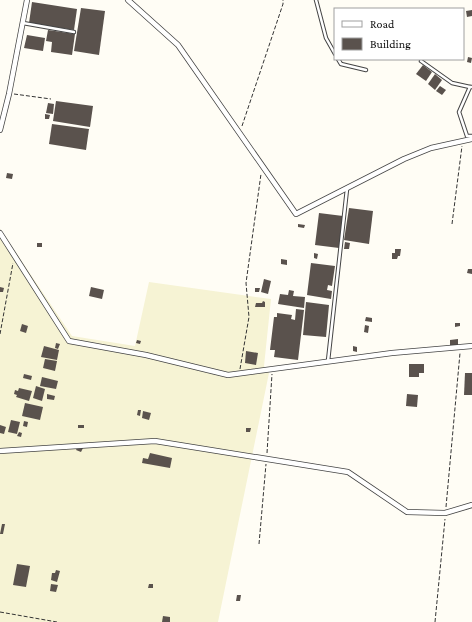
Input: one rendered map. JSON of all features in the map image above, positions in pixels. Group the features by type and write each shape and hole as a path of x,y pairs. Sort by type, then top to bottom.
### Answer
{"street":[{"path":"0,130 9,94 27,0"},
{"path":"128,0 178,45 262,168 296,214 404,159 432,148 462,142 472,137"},
{"path":"0,233 69,341 146,355 228,375 392,353 472,346"},
{"path":"0,451 155,441 348,472 407,512 445,513 472,505"}],"lane":[{"path":"316,0 326,38 334,52"},
{"path":"23,23 74,32"},
{"path":"339,60 341,64 366,70"},
{"path":"421,61 452,83 471,87 459,112 467,136 472,137"},
{"path":"328,361 347,189"}],"path":[{"path":"239,133 245,120 283,4 283,0"},
{"path":"9,94 51,99"},
{"path":"452,224 462,142"},
{"path":"239,374 249,317 246,283 262,168"},
{"path":"0,334 15,255"},
{"path":"435,622 461,347"},
{"path":"0,612 57,622"}],"shaded area":[{"path":"0,229 72,336 135,346 149,282 271,299 264,366 269,373 218,622 0,622"}],"building":[{"path":"32,2 77,9 74,30 29,23"},
{"path":"81,8 105,11 99,55 74,51"},
{"path":"472,10 472,16 467,17 466,11"},
{"path":"48,30 75,34 72,55 51,52 52,42 46,41"},
{"path":"27,35 45,38 43,51 24,48"},
{"path":"468,57 472,58 471,63 467,62"},
{"path":"423,65 432,72 426,81 416,74"},
{"path":"435,74 442,80 435,90 428,84"},
{"path":"440,86 446,90 442,95 436,91"},
{"path":"56,101 93,106 90,127 53,121"},
{"path":"48,103 54,104 53,114 46,113"},
{"path":"45,114 50,115 49,119 45,119"},
{"path":"52,124 89,129 86,150 49,144"},
{"path":"7,173 13,174 12,179 6,178"},
{"path":"349,208 373,211 369,244 344,240"},
{"path":"319,213 343,216 339,248 315,245"},
{"path":"298,224 305,225 304,228 298,227"},
{"path":"345,242 350,243 349,249 344,249"},
{"path":"37,243 42,243 42,247 37,247"},
{"path":"395,249 401,249 400,256 398,256 397,259 392,259 392,253 395,253"},
{"path":"314,253 318,254 317,259 314,258"},
{"path":"281,259 287,260 287,265 281,264"},
{"path":"311,263 335,266 332,286 328,285 327,290 332,291 331,299 307,295"},
{"path":"468,269 472,269 472,274 467,273"},
{"path":"264,279 271,281 268,294 261,292"},
{"path":"0,287 4,288 3,292 0,292"},
{"path":"91,287 104,290 102,299 89,296"},
{"path":"255,288 260,288 259,292 255,292"},
{"path":"289,290 294,291 293,296 305,297 304,308 278,304 280,294 288,295"},
{"path":"263,301 265,302 265,307 255,307 256,303 262,303"},
{"path":"306,302 329,305 326,337 303,335"},
{"path":"296,309 304,310 298,360 274,357 275,350 270,350 274,317 277,317 277,313 292,315 291,319 295,320"},
{"path":"366,317 372,318 372,322 365,321"},
{"path":"455,323 460,323 460,326 455,327"},
{"path":"22,324 28,326 26,333 20,331"},
{"path":"365,325 369,326 368,333 364,332"},
{"path":"458,339 458,345 450,346 450,340"},
{"path":"137,340 141,341 140,344 136,343"},
{"path":"56,343 60,344 58,349 55,348"},
{"path":"44,346 59,350 57,360 41,357"},
{"path":"353,346 357,347 357,352 353,351"},
{"path":"246,351 258,353 256,365 245,363"},
{"path":"45,359 57,361 55,371 43,368"},
{"path":"409,364 424,364 424,373 419,373 419,377 409,377"},
{"path":"465,373 472,373 472,395 464,395"},
{"path":"24,374 32,376 31,380 23,378"},
{"path":"42,377 58,381 56,389 40,386"},
{"path":"36,386 45,389 42,401 33,398"},
{"path":"19,388 32,391 29,401 16,397 17,395 14,394 15,390 18,391"},
{"path":"47,394 55,396 54,400 47,399"},
{"path":"407,394 418,395 417,407 406,406"},
{"path":"25,403 43,407 40,420 22,416"},
{"path":"138,410 141,410 140,416 137,415"},
{"path":"143,411 151,413 149,420 142,418"},
{"path":"11,420 20,422 17,434 8,432"},
{"path":"24,421 28,422 27,427 23,426"},
{"path":"0,425 6,427 4,434 0,433"},
{"path":"78,425 84,425 84,428 78,428"},
{"path":"246,428 251,428 250,432 246,432"},
{"path":"19,432 22,433 21,437 17,436"},
{"path":"78,446 83,448 81,452 76,450"},
{"path":"150,453 172,458 170,468 142,463 143,458 148,459"},
{"path":"2,524 5,524 3,534 0,534"},
{"path":"17,564 30,566 26,587 13,585"},
{"path":"56,570 60,571 57,582 51,580 52,573 55,573"},
{"path":"51,584 58,585 56,592 50,591"},
{"path":"149,584 153,584 153,588 148,588"},
{"path":"237,595 241,595 240,601 236,601"},
{"path":"163,616 170,617 170,622 162,622"}]}
